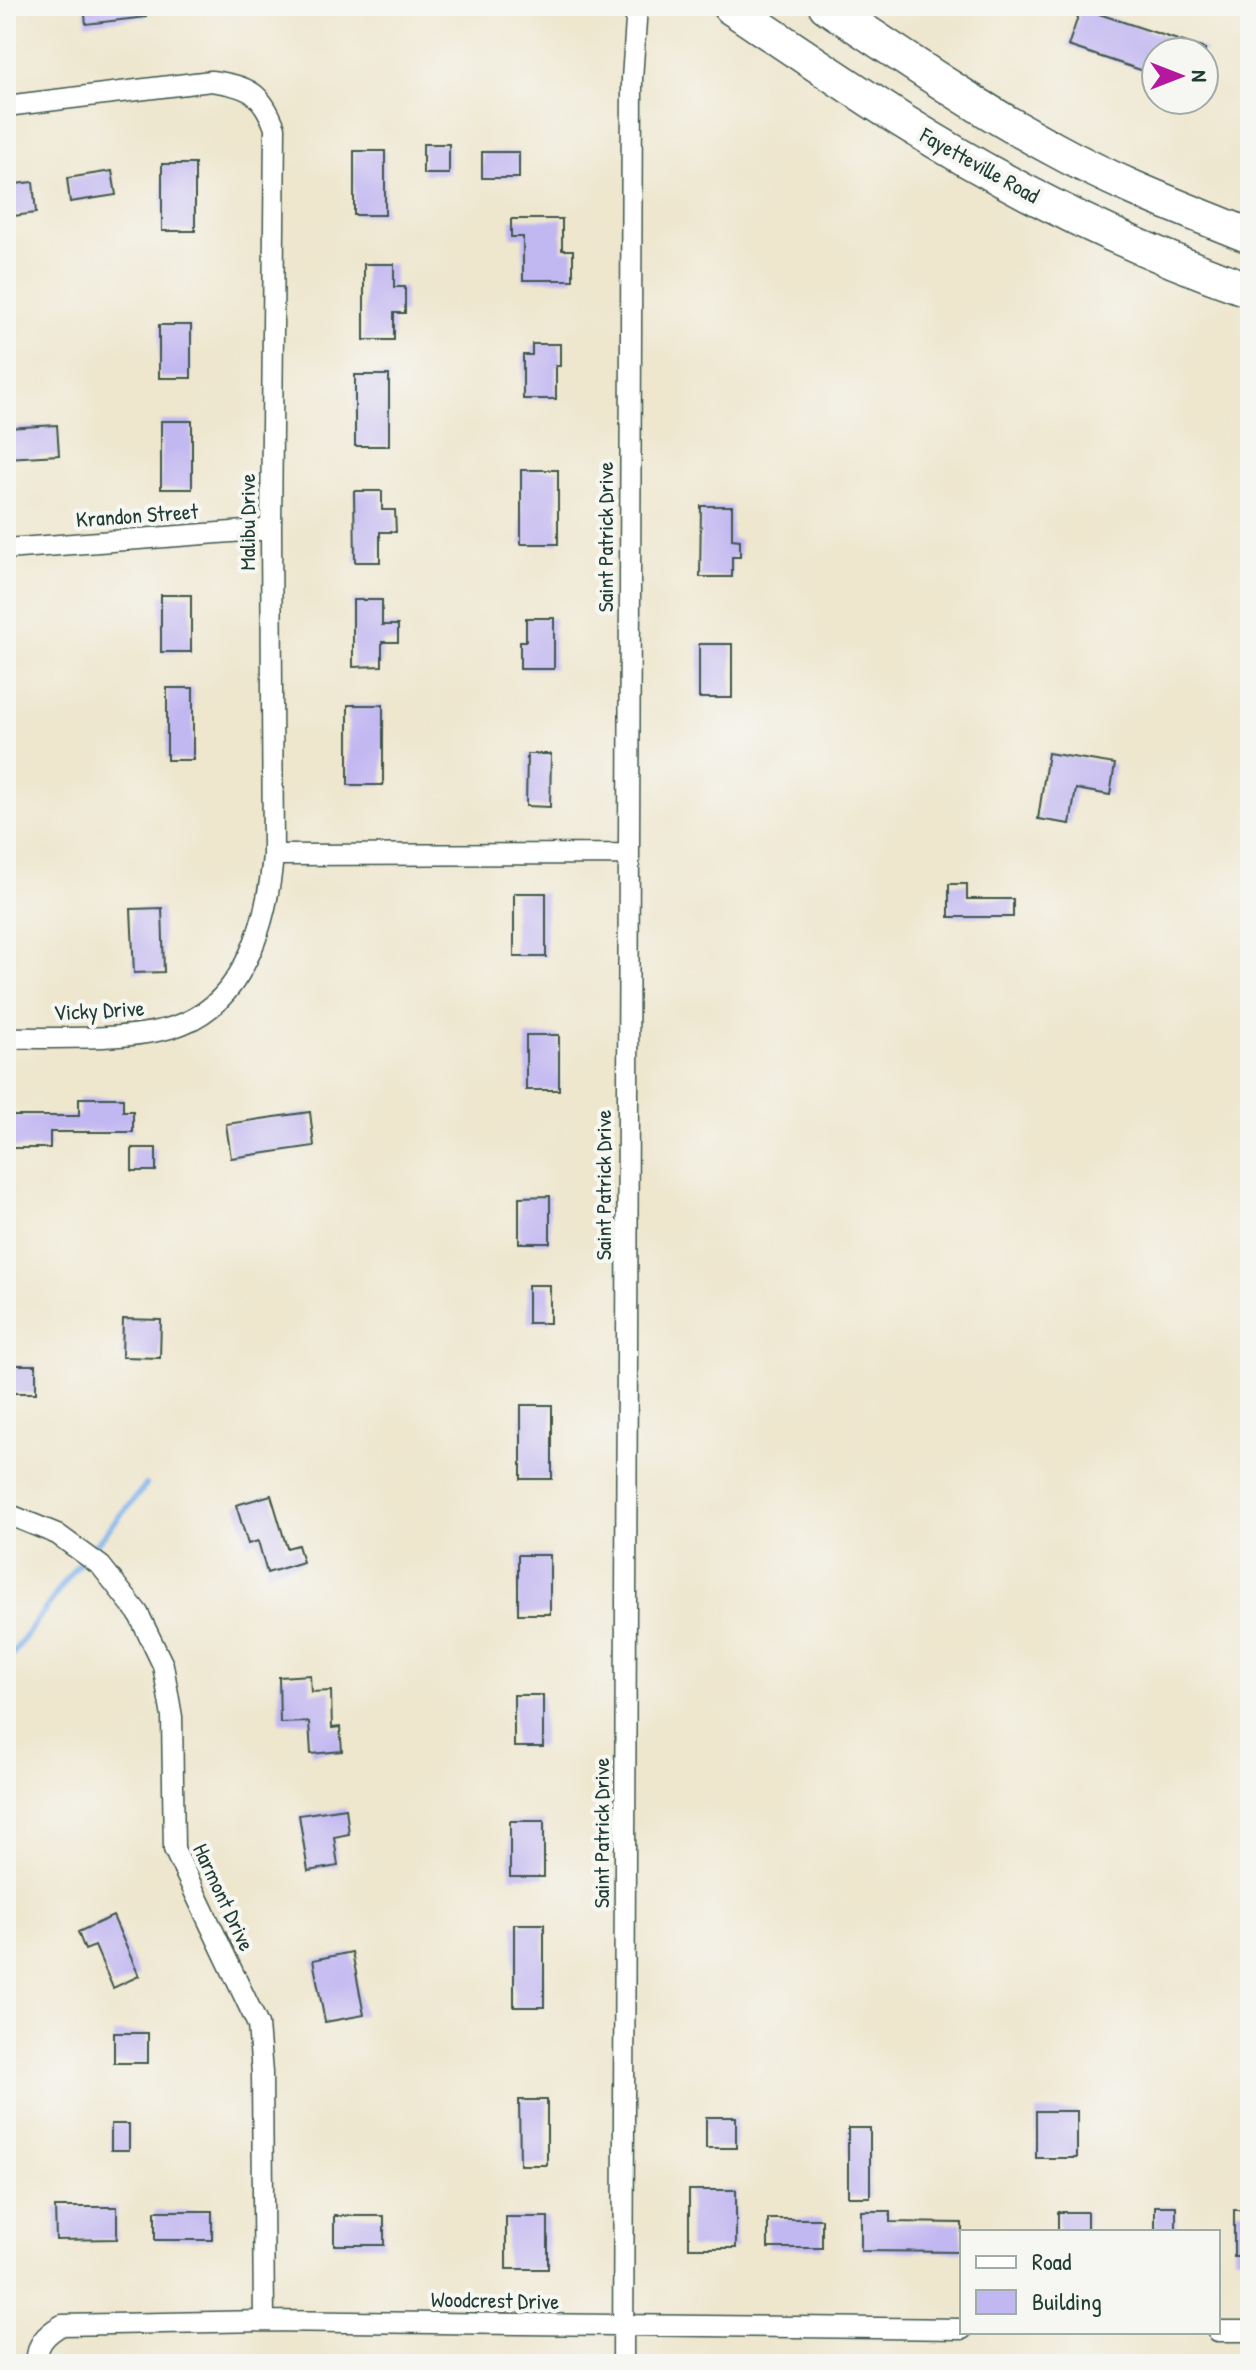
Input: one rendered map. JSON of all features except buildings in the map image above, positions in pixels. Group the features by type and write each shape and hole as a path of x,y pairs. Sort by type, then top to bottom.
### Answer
{"highway":[{"name":"Fayetteville Road","path":"729,6 902,121 1032,196 1170,259 1250,290"},
{"path":"826,6 991,113 1056,151 1128,187 1250,236"}],"street":[{"name":"Saint Patrick Drive","path":"623,2364 632,79 637,6"},
{"name":"Malibu Drive","path":"6,106 211,81 233,84 251,91 268,109 275,128 271,529 273,855"},
{"name":"Krandon Street","path":"6,549 271,529"},
{"path":"273,855 628,854"},
{"name":"Vicky Drive","path":"6,1038 140,1034 184,1024 200,1015 232,983 257,937 271,889 273,855"},
{"name":"Harmont Drive","path":"6,1516 57,1534 101,1566 138,1613 163,1665 172,1717 174,1849 258,2025 262,2073 264,2321"},
{"name":"Woodcrest Drive","path":"36,2356 48,2333 62,2325 264,2321 960,2329"},
{"path":"1220,2331 1250,2331"}],"waterway":[{"path":"6,1663 73,1571 146,1485"}]}
